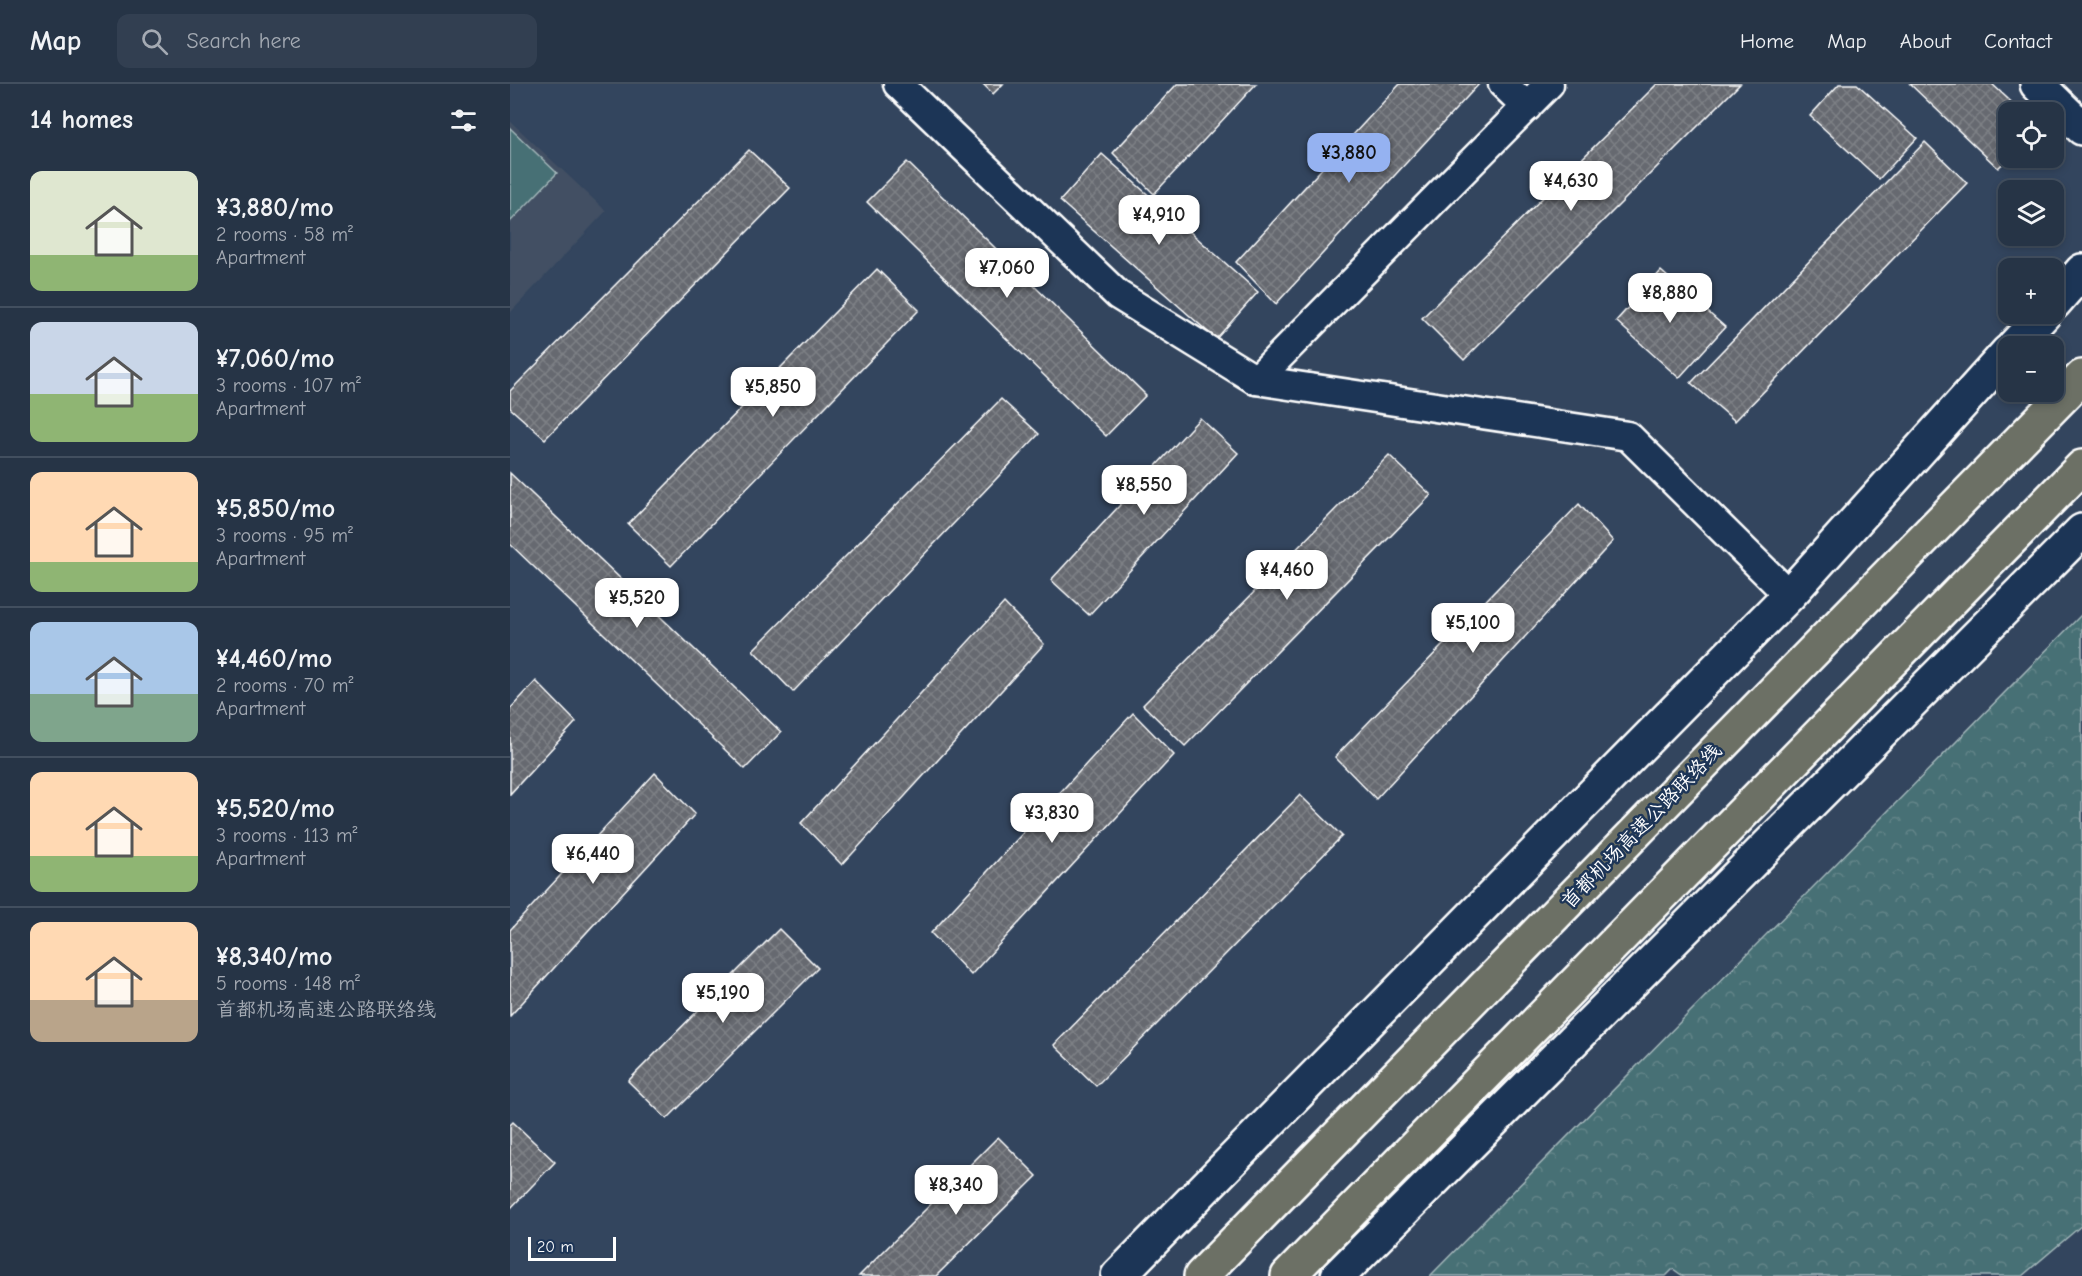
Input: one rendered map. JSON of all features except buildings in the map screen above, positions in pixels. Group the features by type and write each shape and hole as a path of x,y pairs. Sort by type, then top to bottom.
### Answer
{"highway":[{"name":"首都机场高速公路联络线","path":"1201,1276 2082,377"},
{"path":"1288,1276 2082,467"}],"main road":[{"path":"2037,84 2082,128"},
{"path":"2064,292 2082,271"},
{"path":"2023,336 2035,324"},
{"path":"1118,1276 1789,595 1998,363"},
{"path":"1338,1276 2082,531"}],"street":[{"path":"898,84 1118,295 1256,380 1628,436 1789,595"},
{"path":"1503,84 1527,107"},
{"path":"1256,380 1549,84"}],"shaded area":[{"path":"510,121 606,211 510,313"}],"green space":[{"path":"510,128 557,173 510,222"},
{"path":"2082,614 2082,1225 2022,1276 1683,1276 1673,1269 1666,1276 1430,1276"}]}
